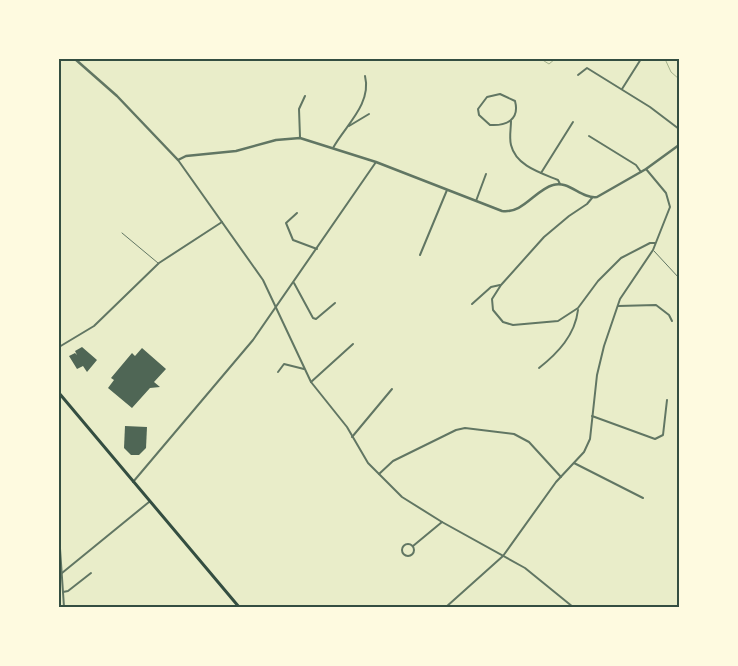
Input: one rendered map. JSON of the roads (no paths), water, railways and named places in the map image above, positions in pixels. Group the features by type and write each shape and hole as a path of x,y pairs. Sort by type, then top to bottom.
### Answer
{"main road":[{"path":"59,393 238,607"}],"street":[{"path":"75,59 117,96 178,160 263,280 311,382 343,422 362,456 402,497 540,578 573,607"},
{"path":"622,89 641,59"},
{"path":"578,75 587,68 622,89 679,129"},
{"path":"332,149 348,126 367,91 365,76"},
{"path":"511,121 504,124 490,125 479,115 481,103 493,95 500,94 510,97 515,101 517,108 511,121 510,137 514,154 520,161 558,180 560,184 592,198"},
{"path":"300,138 300,109 305,96"},
{"path":"348,126 368,114"},
{"path":"541,173 573,122"},
{"path":"589,136 636,165 641,172"},
{"path":"178,160 186,156 236,151 276,140 300,138 376,162 476,201 510,212 546,188 560,184"},
{"path":"656,243 650,242 616,262 598,281 578,308 558,321 518,326 508,324 499,318 492,305 494,294 501,285 544,237 568,216 587,204 592,198 608,193 646,169 679,145"},
{"path":"133,482 253,340 376,162"},
{"path":"446,607 503,556 561,477 584,452 590,439 604,346 620,298 653,250 670,207 666,193 646,169"},
{"path":"476,201 486,174"},
{"path":"420,255 447,190"},
{"path":"297,213 286,223 294,240 316,249"},
{"path":"59,347 94,326 159,263 222,222"},
{"path":"294,283 313,318 316,319 334,303"},
{"path":"472,304 491,288 501,285"},
{"path":"618,306 656,305 669,315 672,322"},
{"path":"539,368 554,356 566,342 575,325 578,308"},
{"path":"311,382 353,344"},
{"path":"278,372 284,364 304,369"},
{"path":"352,437 392,389"},
{"path":"592,416 655,439 660,438 663,434 667,400"},
{"path":"379,474 393,461 428,446 456,430 465,428 514,434 529,442 561,477"},
{"path":"574,463 643,498"},
{"path":"62,573 149,502"},
{"path":"413,546 442,522"},
{"path":"59,534 64,607"},
{"path":"407,544 413,546 413,554 409,556 404,555 404,546 407,544"},
{"path":"63,592 68,591 91,573"}],"lane":[{"path":"122,233 159,263"},
{"path":"653,250 679,278"}],"waterway":[{"path":"541,59 549,64 555,59"},
{"path":"665,59 671,72 679,79"}]}
